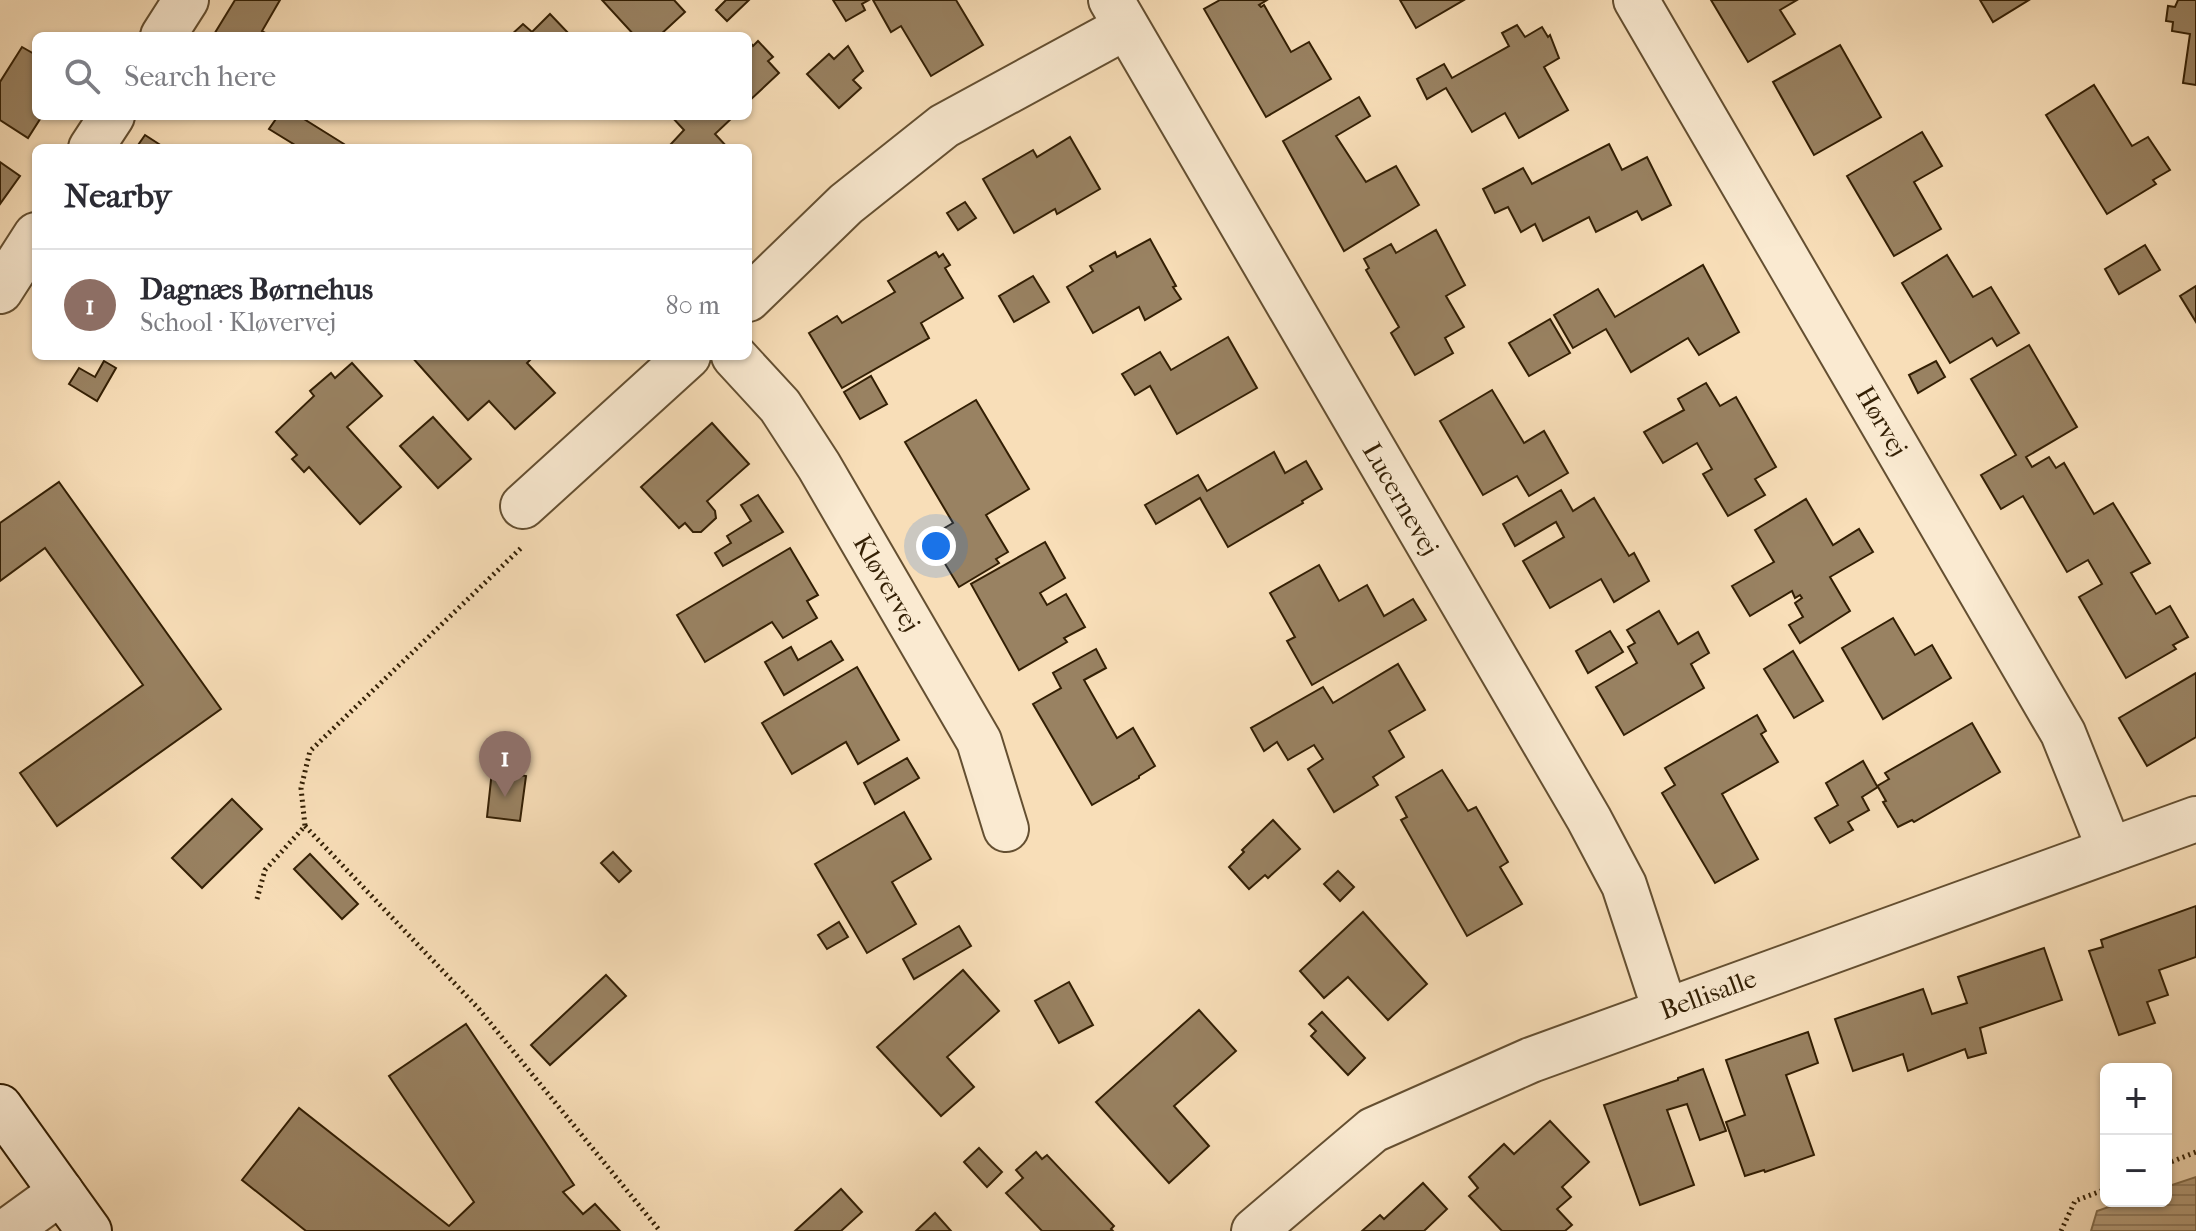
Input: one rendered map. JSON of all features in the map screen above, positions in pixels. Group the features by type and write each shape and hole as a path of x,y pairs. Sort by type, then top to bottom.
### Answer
{"street":[{"path":"166,32 186,0"},
{"name":"Hørvej","path":"1636,0 2063,733 2110,850"},
{"path":"752,295 846,204 944,126 1118,14"},
{"name":"Lucernevej","path":"1118,14 1589,819 1624,885 1665,1010"},
{"path":"94,144 109,120"},
{"path":"0,291 32,241"},
{"path":"523,506 684,360"},
{"name":"Kløvervej","path":"738,360 780,406 819,466 979,741 1006,829"},
{"name":"Bellisalle","path":"1254,1231 1373,1130 1531,1060 2196,819"},
{"path":"0,1107 89,1231"},
{"path":"7,1231 61,1192"}],"path":[{"path":"523,506 533,537 310,751 301,788 305,826 478,1008 660,1231"},
{"path":"257,899 265,870 305,826"},
{"path":"2172,1162 2196,1152"},
{"path":"2061,1231 2075,1201 2100,1191"}],"shaded area":[{"path":"2196,1177 2196,1231 2091,1231 2097,1211 2109,1207 2172,1207 2172,1185"}],"building":[{"path":"235,0 280,0 264,32 215,32"},
{"path":"602,0 674,0 685,12 663,32 631,32"},
{"path":"726,0 749,0 727,21 716,10"},
{"path":"833,0 869,0 862,4 865,10 846,21"},
{"path":"873,0 956,0 983,45 931,76 901,26 891,32"},
{"path":"1220,0 1267,0 1259,5 1264,5 1291,52 1309,42 1331,79 1266,117 1204,9"},
{"path":"1400,0 1464,0 1416,28"},
{"path":"1711,0 1797,0 1780,10 1795,34 1748,62"},
{"path":"1980,0 2029,0 1993,22"},
{"path":"2178,0 2196,0 2196,85 2183,83 2190,34 2172,31 2173,22 2166,21 2168,6 2175,7"},
{"path":"550,14 567,32 532,32"},
{"path":"523,24 532,32 514,32"},
{"path":"1517,25 1525,37 1542,27 1548,37 1550,35 1559,58 1544,67 1568,110 1519,138 1505,113 1472,132 1446,88 1427,99 1417,79 1444,64 1452,78 1509,46 1502,33"},
{"path":"758,41 773,57 768,61 779,73 752,98 752,45"},
{"path":"1840,45 1881,117 1814,155 1773,82"},
{"path":"848,46 863,71 853,80 861,88 839,108 807,74 829,54 834,59"},
{"path":"22,47 32,53 32,120 39,120 28,138 0,120 0,82"},
{"path":"2094,85 2132,146 2148,137 2170,170 2153,180 2156,184 2107,214 2046,115"},
{"path":"1359,97 1370,116 1336,136 1366,182 1396,166 1419,205 1344,251 1283,141"},
{"path":"275,120 305,120 344,144 293,144 269,129"},
{"path":"675,120 730,120 715,134 724,144 671,144 684,130"},
{"path":"1922,132 1942,166 1914,182 1941,229 1894,256 1847,176"},
{"path":"145,135 159,144 139,144"},
{"path":"1070,137 1100,189 1057,214 1055,209 1014,233 983,179 1033,150 1037,157"},
{"path":"1609,144 1622,170 1647,157 1671,205 1642,220 1637,211 1596,232 1589,217 1543,241 1535,224 1521,232 1508,207 1495,213 1483,189 1523,168 1532,184"},
{"path":"0,162 20,176 0,204"},
{"path":"965,202 976,218 958,230 947,213"},
{"path":"1436,230 1465,285 1446,296 1464,327 1445,338 1453,353 1415,375 1391,333 1399,327 1366,270 1369,268 1364,259 1391,244 1396,253"},
{"path":"1150,239 1181,299 1145,320 1139,307 1093,333 1067,287 1093,271 1090,266 1115,252 1117,257"},
{"path":"2145,245 2160,270 2119,294 2105,269"},
{"path":"936,252 939,257 943,254 950,265 945,268 963,298 921,323 929,338 842,388 809,333 837,316 842,323 895,292 888,281"},
{"path":"1947,255 1973,297 1991,287 2019,333 1997,346 1992,338 1950,363 1902,283"},
{"path":"1703,265 1739,332 1699,355 1688,338 1631,372 1606,329 1573,348 1554,315 1598,289 1615,317"},
{"path":"1033,276 1049,302 1014,322 999,296"},
{"path":"2196,286 2196,322 2180,296"},
{"path":"1550,319 1570,353 1529,376 1509,343"},
{"path":"1228,337 1257,388 1177,434 1150,386 1135,395 1122,374 1160,352 1171,370"},
{"path":"2029,345 2077,427 2026,457 2032,467 2049,457 2056,468 2064,463 2094,514 2113,503 2150,563 2131,573 2156,614 2170,606 2188,637 2173,645 2176,649 2126,678 2079,597 2102,584 2088,560 2067,572 2023,496 2001,509 1981,475 2016,455 1971,379"},
{"path":"415,360 530,360 527,363 555,393 515,429 489,401 468,420"},
{"path":"104,361 116,368 97,401 69,384 79,368 95,377"},
{"path":"1936,361 1945,377 1918,393 1909,375"},
{"path":"352,363 382,396 347,427 401,487 360,524 309,467 304,472 292,459 297,455 276,432 314,396 310,391 331,373 335,378"},
{"path":"871,376 887,404 860,419 844,392"},
{"path":"1706,383 1720,406 1736,397 1776,467 1755,479 1765,495 1728,516 1703,474 1712,469 1697,443 1663,463 1644,432 1684,410 1678,399"},
{"path":"1492,390 1524,443 1544,431 1568,473 1529,496 1517,476 1483,495 1440,421"},
{"path":"976,400 1029,489 986,515 1008,552 996,559 999,563 959,587 929,537 953,523 905,442"},
{"path":"433,417 471,459 438,488 400,446"},
{"path":"712,423 749,464 707,501 716,518 701,532 693,532 685,523 679,528 641,487"},
{"path":"1274,452 1285,473 1306,461 1322,489 1228,547 1200,498 1156,524 1145,505 1198,475 1207,491"},
{"path":"59,482 221,709 57,826 20,773 143,685 45,548 0,581 0,523"},
{"path":"1561,490 1573,511 1594,498 1629,556 1634,553 1649,581 1614,602 1601,579 1550,608 1523,561 1564,537 1556,522 1515,546 1503,524"},
{"path":"758,495 783,532 723,566 715,553 731,543 727,536 751,521 741,505"},
{"path":"1806,499 1833,545 1859,529 1873,552 1830,577 1850,611 1800,643 1789,625 1803,617 1795,603 1802,598 1800,595 1795,598 1792,591 1750,616 1732,586 1774,562 1755,530"},
{"path":"1045,542 1065,578 1040,593 1047,605 1066,594 1085,627 1064,638 1067,642 1019,670 971,584"},
{"path":"790,548 818,595 807,601 817,618 783,638 772,622 705,662 677,615"},
{"path":"1319,565 1339,601 1367,585 1384,616 1413,599 1426,620 1312,685 1287,641 1295,637 1270,593"},
{"path":"1659,611 1678,644 1698,632 1709,653 1691,664 1704,688 1624,735 1596,687 1637,663 1628,647 1635,643 1627,630"},
{"path":"1893,618 1915,655 1932,645 1951,678 1883,719 1842,648"},
{"path":"1610,631 1623,652 1588,673 1576,651"},
{"path":"831,641 843,660 784,695 765,662 791,647 798,660"},
{"path":"1096,649 1106,668 1084,680 1117,738 1133,728 1155,766 1092,805 1033,704 1061,688 1053,673"},
{"path":"1793,651 1823,701 1794,718 1764,669"},
{"path":"1398,664 1425,710 1389,731 1404,757 1373,777 1378,785 1334,812 1308,769 1323,759 1314,745 1288,760 1277,742 1264,751 1251,728 1323,687 1333,703"},
{"path":"857,667 899,740 858,764 846,742 792,774 762,723"},
{"path":"2196,673 2196,737 2147,766 2119,718"},
{"path":"1757,715 1766,731 1761,734 1778,762 1722,794 1758,859 1715,883 1662,793 1675,785 1665,768"},
{"path":"1972,723 2000,772 1914,822 1912,820 1898,827 1878,787 1862,797 1869,810 1848,822 1853,830 1830,843 1815,818 1838,805 1826,783 1863,761 1877,786 1889,779 1885,773"},
{"path":"907,758 919,778 875,804 864,783"},
{"path":"1442,770 1468,811 1476,807 1508,862 1500,867 1522,904 1467,936 1401,820 1407,817 1396,797"},
{"path":"492,771 526,776 520,821 487,817"},
{"path":"232,799 262,829 202,888 172,858"},
{"path":"904,812 931,859 892,882 916,924 867,953 815,864"},
{"path":"1273,820 1300,849 1268,878 1265,875 1249,889 1229,867"},
{"path":"613,852 631,871 619,882 601,863"},
{"path":"310,854 358,904 342,919 294,869"},
{"path":"1338,871 1354,887 1340,901 1324,884"},
{"path":"2196,906 2196,957 2159,970 2168,995 2147,1002 2155,1023 2119,1035 2089,951 2103,947 2101,940"},
{"path":"1363,912 1427,984 1388,1020 1348,977 1324,998 1300,971"},
{"path":"839,922 848,937 827,949 818,935"},
{"path":"959,926 971,946 914,979 903,959"},
{"path":"2044,948 2062,1000 1980,1028 1986,1053 1968,1058 1965,1049 1908,1071 1903,1054 1853,1071 1835,1019 1923,989 1932,1014 1967,1003 1958,977"},
{"path":"963,970 999,1011 947,1057 974,1087 941,1116 877,1047"},
{"path":"606,975 626,996 550,1065 531,1045"},
{"path":"1069,982 1093,1025 1059,1043 1035,1001"},
{"path":"1199,1010 1236,1051 1174,1106 1209,1146 1169,1183 1096,1102"},
{"path":"1322,1012 1365,1058 1348,1075 1311,1036 1316,1031 1309,1024"},
{"path":"466,1024 574,1185 563,1192 583,1214 595,1204 620,1231 306,1231 242,1180 299,1108 449,1226 474,1202 389,1076"},
{"path":"1808,1032 1818,1063 1786,1075 1814,1155 1745,1176 1726,1122 1745,1115 1726,1060"},
{"path":"1703,1069 1726,1131 1700,1140 1687,1104 1667,1110 1694,1185 1640,1205 1604,1105"},
{"path":"1550,1121 1589,1162 1562,1187 1571,1197 1557,1209 1572,1225 1565,1231 1502,1231 1469,1196 1478,1188 1469,1177 1504,1144 1514,1154"},
{"path":"979,1148 1002,1172 987,1187 964,1162"},
{"path":"1036,1152 1042,1159 1047,1155 1114,1226 1113,1231 1042,1231 1006,1193 1023,1178 1016,1170"},
{"path":"1423,1183 1447,1209 1424,1231 1362,1231 1380,1215 1384,1219"},
{"path":"841,1189 862,1212 841,1231 795,1231"},
{"path":"935,1213 951,1231 916,1231"}],"place":[{"name":"Dagnæs Børnehus","path":"505,797"}]}
